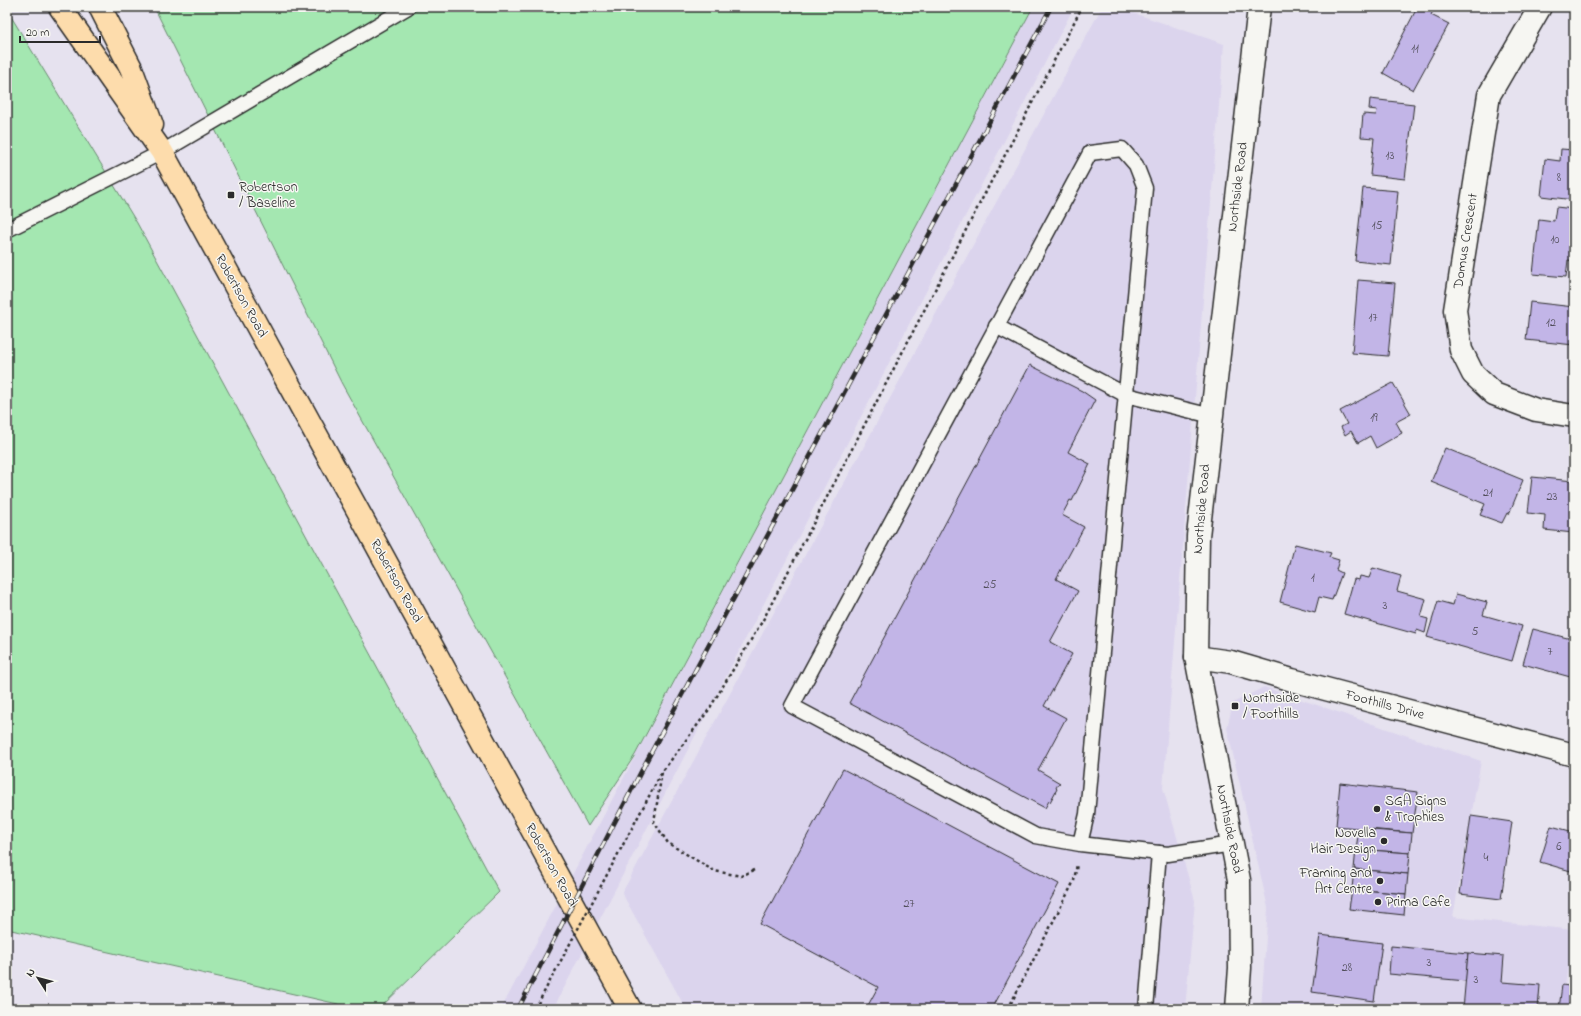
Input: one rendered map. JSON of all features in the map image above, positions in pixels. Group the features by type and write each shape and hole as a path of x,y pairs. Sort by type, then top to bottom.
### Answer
{"main road":[{"name":"Robertson Road","path":"60,7 162,152 630,1009"},
{"name":"Robertson Road","path":"100,7 131,68 162,152"}],"street":[{"name":"Northside Road","path":"1237,1009 1240,968 1239,880 1196,658 1198,536 1259,7"},
{"name":"Domus Crescent","path":"1540,7 1489,95 1455,310 1461,350 1473,374 1494,394 1536,410 1574,416"},
{"name":"Foothills Drive","path":"1196,658 1231,662 1292,680 1574,755"}],"lane":[{"path":"7,230 162,152 408,7"},
{"path":"1080,844 1088,814 1145,188 1136,165 1122,149 1090,152 792,706 1036,836 1080,844 1168,854 1232,844"},
{"path":"996,326 1126,395 1212,416"},
{"path":"1146,1009 1159,853"}],"path":[{"path":"535,1009 662,772 708,711 763,620 1082,7"},
{"path":"662,772 654,822 668,843 714,871 741,876 754,870"},
{"path":"1008,1009 1074,880 1080,844"}],"shaded area":[{"path":"1033,7 1074,7 553,1009 501,1009"},
{"path":"1102,7 1116,7 1224,44 1163,788 1195,901 1185,1009 686,1009 622,893"},
{"path":"1264,687 1481,761 1453,917 1574,930 1561,1009 1261,1009 1268,908 1227,728 1233,703"}],"green space":[{"path":"154,7 1033,7 635,755 588,826 342,384"},
{"path":"7,10 137,223 499,892 379,1009 360,1009 7,929"}],"building":[{"path":"1425,7 1435,7 1431,15 1449,24 1413,90 1383,73 1417,8 1423,11"},
{"path":"1370,99 1414,104 1405,179 1370,175 1374,138 1361,137 1363,114 1376,115 1377,110 1369,109"},
{"path":"1561,149 1574,150 1574,200 1541,196 1545,159 1560,161"},
{"path":"1363,188 1398,191 1391,265 1355,261"},
{"path":"1556,207 1574,209 1574,261 1568,260 1566,277 1533,274 1539,219 1554,221"},
{"path":"1358,280 1395,283 1388,356 1352,353"},
{"path":"1530,302 1574,307 1574,345 1526,340"},
{"path":"1030,365 1082,391 1095,400 1068,452 1090,464 1072,501 1070,500 1062,515 1084,527 1056,579 1078,591 1050,642 1072,654 1044,706 1066,718 1038,770 1060,783 1058,784 1050,802 1049,801 1045,808 849,703"},
{"path":"1393,383 1411,414 1396,422 1402,433 1376,448 1370,436 1358,443 1351,431 1345,435 1341,427 1347,424 1340,411"},
{"path":"1445,448 1523,480 1509,514 1507,513 1502,523 1480,515 1485,504 1431,482"},
{"path":"1532,477 1574,481 1574,533 1544,530 1545,515 1528,513"},
{"path":"1295,544 1331,553 1329,557 1339,560 1336,570 1342,573 1332,600 1319,597 1315,612 1280,602"},
{"path":"1373,568 1401,576 1397,591 1426,599 1421,617 1428,619 1425,633 1417,630 1416,634 1344,614 1354,579 1359,580 1360,576 1369,578"},
{"path":"1456,594 1487,602 1483,615 1522,626 1512,661 1427,637 1438,601 1453,605"},
{"path":"1533,629 1571,639 1574,632 1574,678 1523,664"},
{"path":"843,769 1059,884 992,1009 866,1009 878,987 760,924"},
{"name":"SGA Signs & Trophies","path":"1340,783 1418,792 1412,833 1336,826"},
{"path":"1471,816 1512,822 1501,899 1460,894"},
{"path":"1551,826 1574,832 1574,872 1540,862"},
{"name":"Novella Hair Design","path":"1359,829 1412,833 1410,853 1356,849"},
{"path":"1356,849 1410,853 1408,874 1354,869"},
{"name":"Framing and Art Centre","path":"1354,869 1408,874 1406,894 1352,889"},
{"name":"Prima Cafe","path":"1352,889 1406,894 1404,915 1349,909"},
{"path":"1320,935 1382,943 1374,1001 1312,992"},
{"path":"1391,946 1468,953 1466,981 1389,974"},
{"path":"1468,953 1504,956 1502,982 1540,985 1538,1009 1463,1009"},
{"path":"1569,984 1574,984 1574,1009 1559,1009 1562,985 1569,986"}],"railway":[{"path":"518,1009 646,762 1051,7"}],"place":[{"name":"Robertson / Baseline","path":"231,195"},
{"name":"Northside / Foothills","path":"1235,706"},
{"name":"SGA Signs & Trophies","path":"1377,809"},
{"name":"Novella Hair Design","path":"1384,841"},
{"name":"Framing and Art Centre","path":"1380,881"},
{"name":"Prima Cafe","path":"1378,902"}]}
